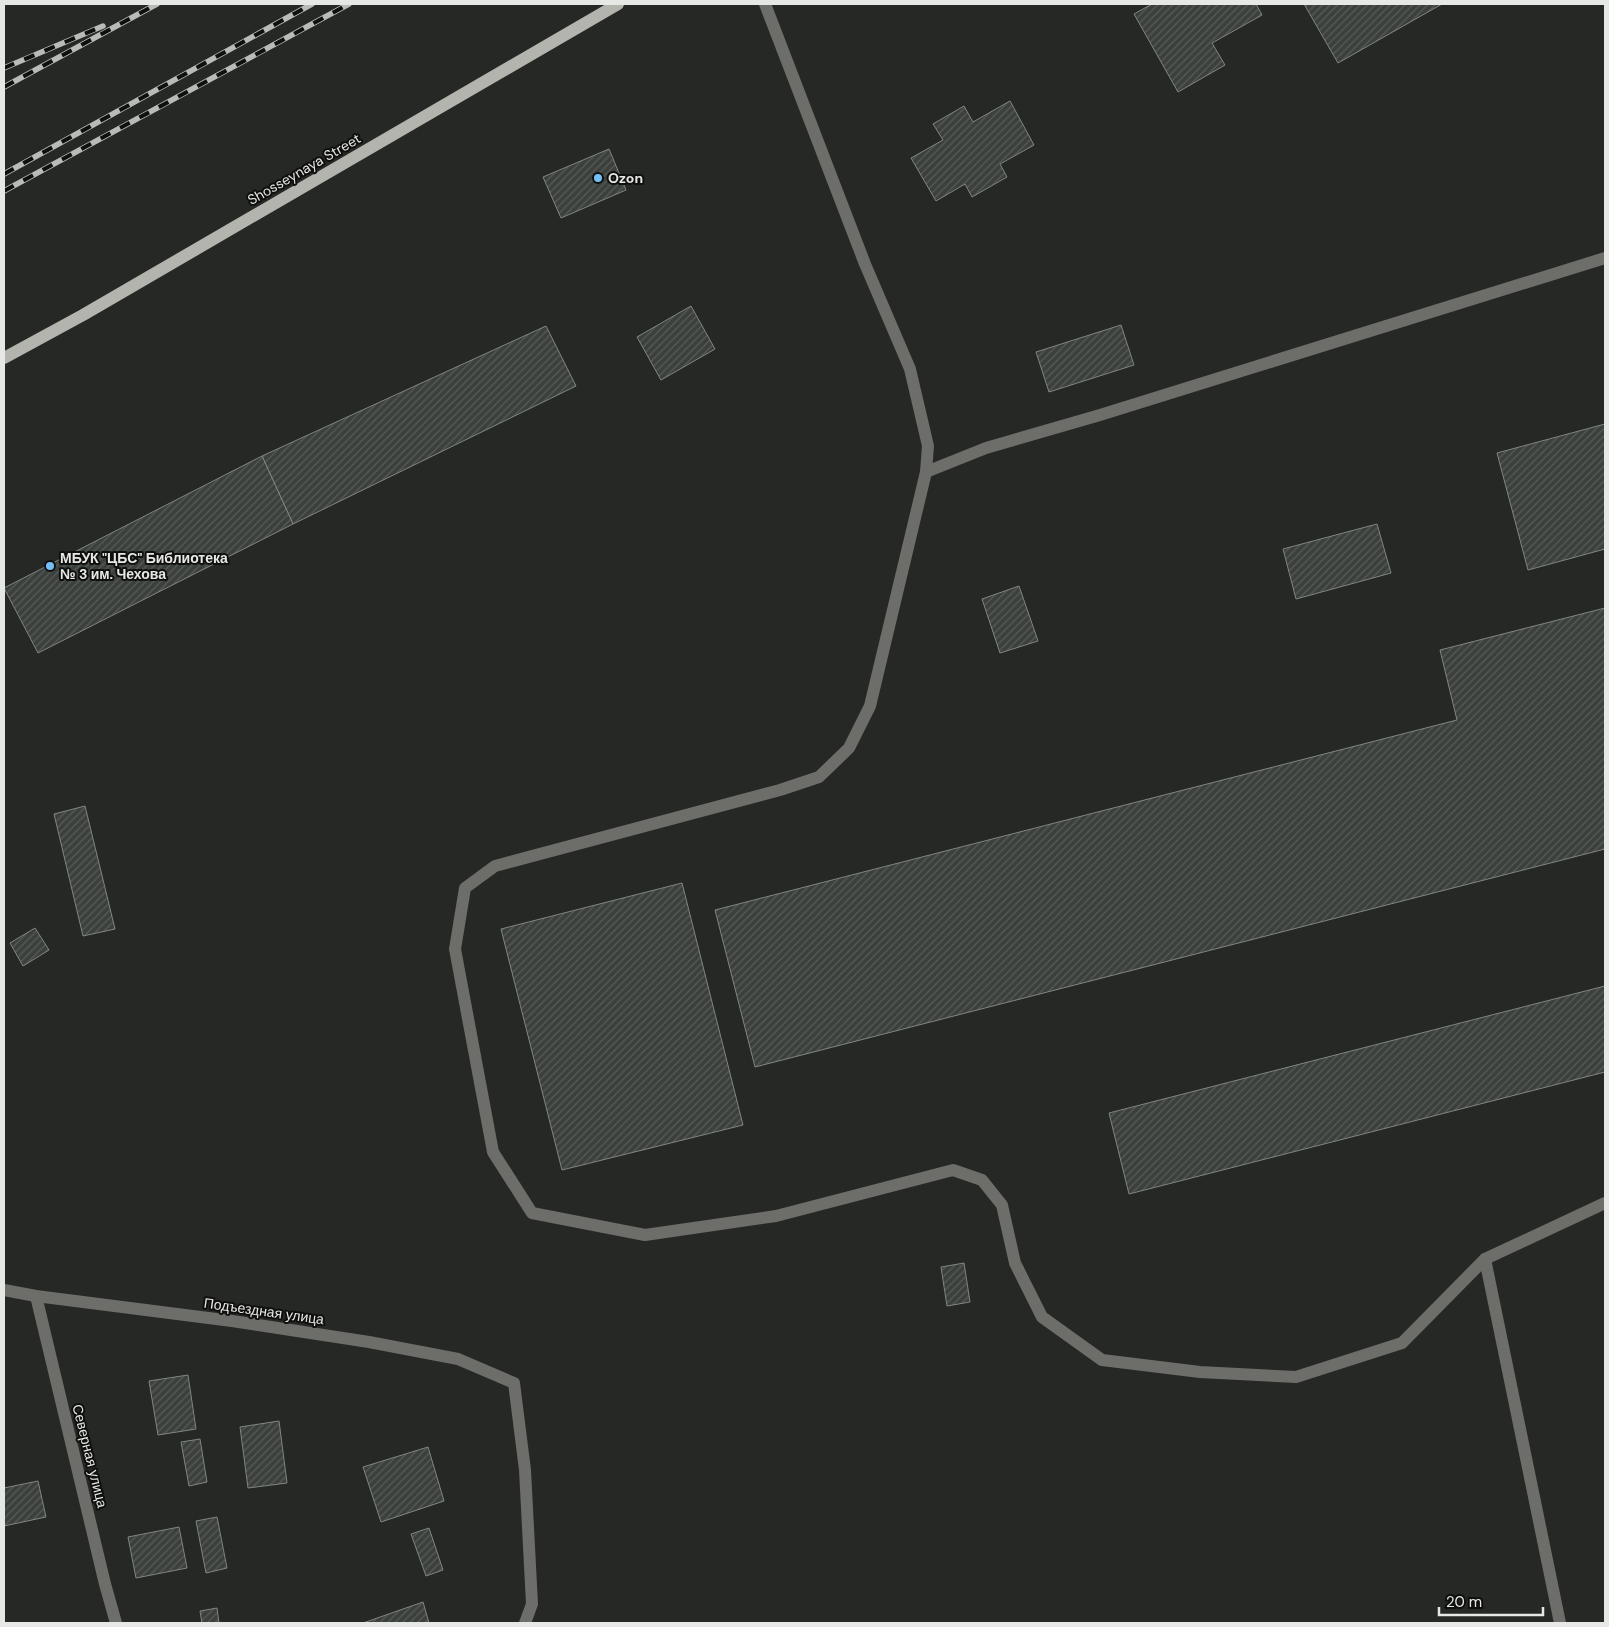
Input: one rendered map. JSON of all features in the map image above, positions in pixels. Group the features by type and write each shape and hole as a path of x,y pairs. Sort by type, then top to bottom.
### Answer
{"main road":[{"name":"Shosseynaya Street","path":"4,358 83,315 618,4"}],"street":[{"path":"765,4 865,264 910,369 928,446 926,472 870,706 850,748 819,777 780,790 495,866 465,888 455,949 493,1152 532,1213 645,1235 776,1216 953,1170 982,1180 1002,1205 1014,1263 1042,1317 1102,1360 1200,1372 1296,1377 1402,1343 1485,1259 1605,1204"},
{"path":"926,472 986,448 1109,412 1605,258"},
{"path":"1485,1259 1560,1623"},
{"name":"Подъездная улица","path":"4,1290 369,1342 458,1359 514,1383 526,1470 532,1604 525,1623"},
{"name":"Северная улица","path":"36,1296 116,1623"}],"building":[{"path":"1152,4 1256,4 1262,15 1212,43 1225,65 1178,92 1134,14"},
{"path":"1304,4 1442,4 1338,63"},
{"path":"1010,101 1034,145 1000,164 1007,177 972,197 965,184 936,201 911,158 943,140 933,124 964,106 973,122"},
{"path":"609,149 626,190 561,218 543,177"},
{"path":"691,306 715,349 661,380 637,337"},
{"path":"1121,325 1134,365 1049,392 1036,352"},
{"path":"546,326 576,386 293,524 262,456"},
{"path":"1605,424 1605,549 1528,570 1497,453"},
{"path":"262,456 293,524 38,653 4,588"},
{"path":"1377,524 1391,573 1296,599 1283,549"},
{"path":"1019,586 1038,641 1000,653 982,599"},
{"path":"1605,608 1605,849 755,1067 715,910 1457,720 1440,650"},
{"path":"85,806 115,929 83,936 54,814"},
{"path":"682,883 743,1125 562,1170 501,929"},
{"path":"35,928 49,950 23,966 10,943"},
{"path":"1605,986 1605,1072 1129,1194 1109,1113"},
{"path":"964,1263 970,1302 947,1306 941,1267"},
{"path":"188,1375 196,1429 158,1435 149,1381"},
{"path":"279,1421 287,1483 248,1488 240,1427"},
{"path":"200,1439 207,1482 189,1486 181,1442"},
{"path":"428,1447 444,1501 381,1522 363,1467"},
{"path":"38,1481 46,1517 4,1526 4,1488"},
{"path":"217,1517 227,1568 206,1573 196,1521"},
{"path":"179,1527 187,1568 136,1578 128,1537"},
{"path":"429,1528 443,1570 426,1576 411,1534"},
{"path":"423,1602 429,1623 363,1623"},
{"path":"217,1608 219,1623 202,1623 200,1611"}],"railway":[{"path":"4,87 157,4"},
{"path":"4,174 312,4"},
{"path":"4,191 349,4"},
{"path":"4,68 103,26"}],"place":[{"name":"Ozon","path":"598,178"},
{"name":"МБУК \"ЦБС\" Библиотека № 3 им. Чехова","path":"50,566"}]}
